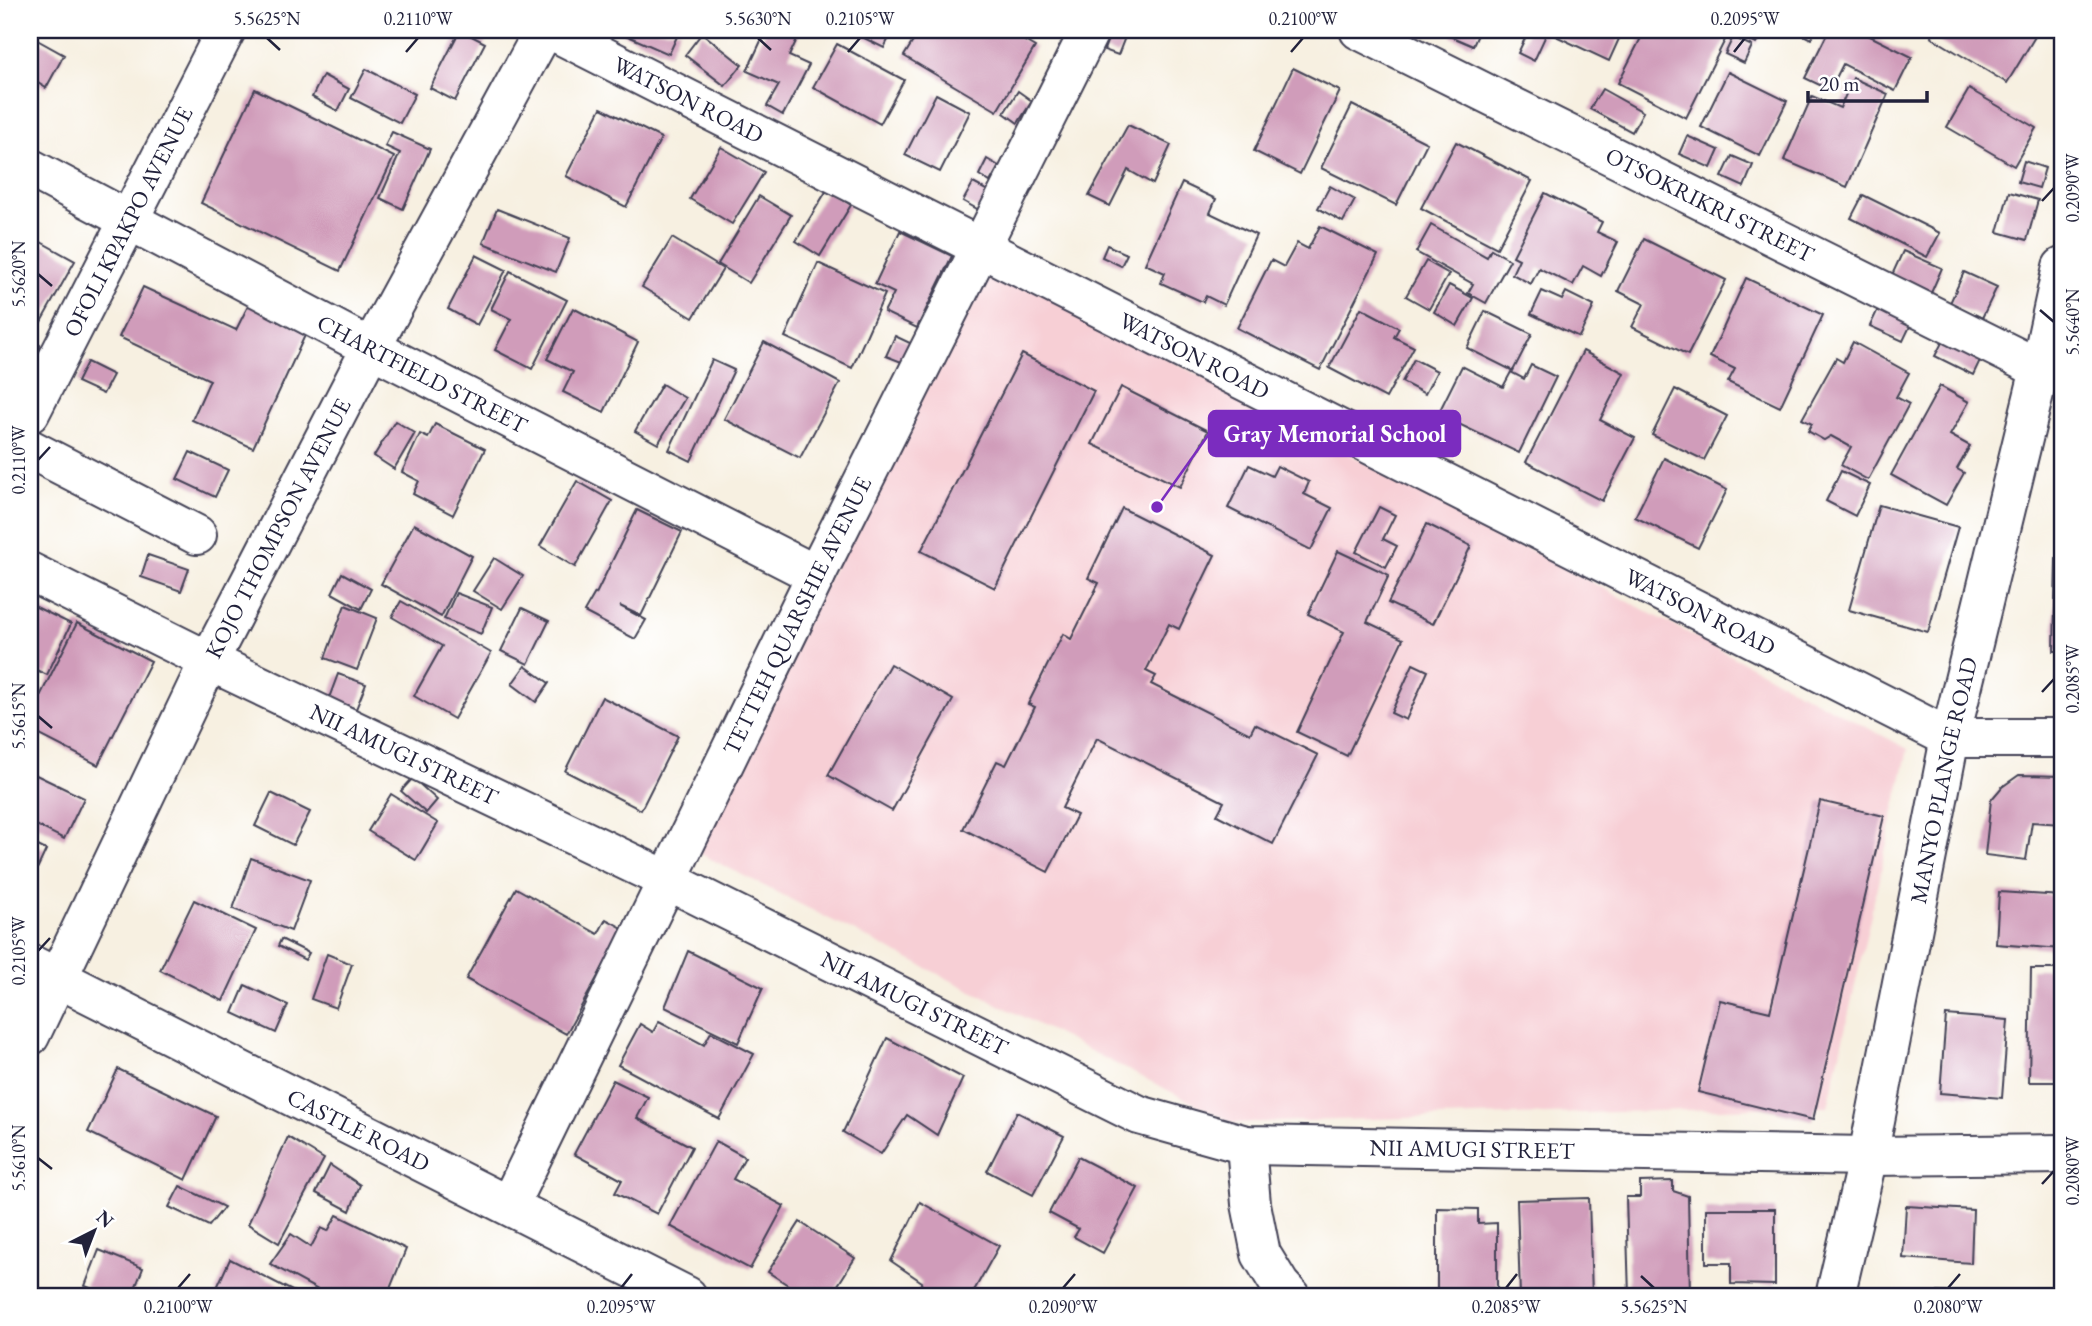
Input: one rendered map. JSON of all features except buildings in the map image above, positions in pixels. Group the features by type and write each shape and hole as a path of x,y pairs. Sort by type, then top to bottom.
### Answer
{"street":[{"name":"OFOLI KPAKPO AVENUE","path":"30,413 226,30"},
{"name":"KOJO THOMPSON AVENUE","path":"30,1036 44,971 371,348 544,30"},
{"name":"WATSON ROAD","path":"551,30 1950,738"},
{"name":"TETTEH QUARSHIE AVENUE","path":"509,1205 817,575 1090,30"},
{"name":"OTSOKRIKRI STREET","path":"1359,30 2051,369"},
{"name":"CHARTFIELD STREET","path":"30,168 371,348 817,575"},
{"name":"MANYO PLANGE ROAD","path":"1835,1296 1868,1156 1950,738 2051,369 2062,267"},
{"path":"30,449 197,535"},
{"name":"NII AMUGI STREET","path":"30,572 209,661 667,880 1139,1115 1246,1145 1868,1156 2062,1154"},
{"path":"1950,738 2062,738"},
{"name":"CASTLE ROAD","path":"44,971 687,1296"},
{"path":"1246,1145 1251,1205 1261,1254 1290,1296"}],"shaded area":[{"path":"990,265 1908,749 1828,1106 1233,1123 689,848"}],"place":[{"name":"Gray Memorial School","path":"1157,507"}]}
